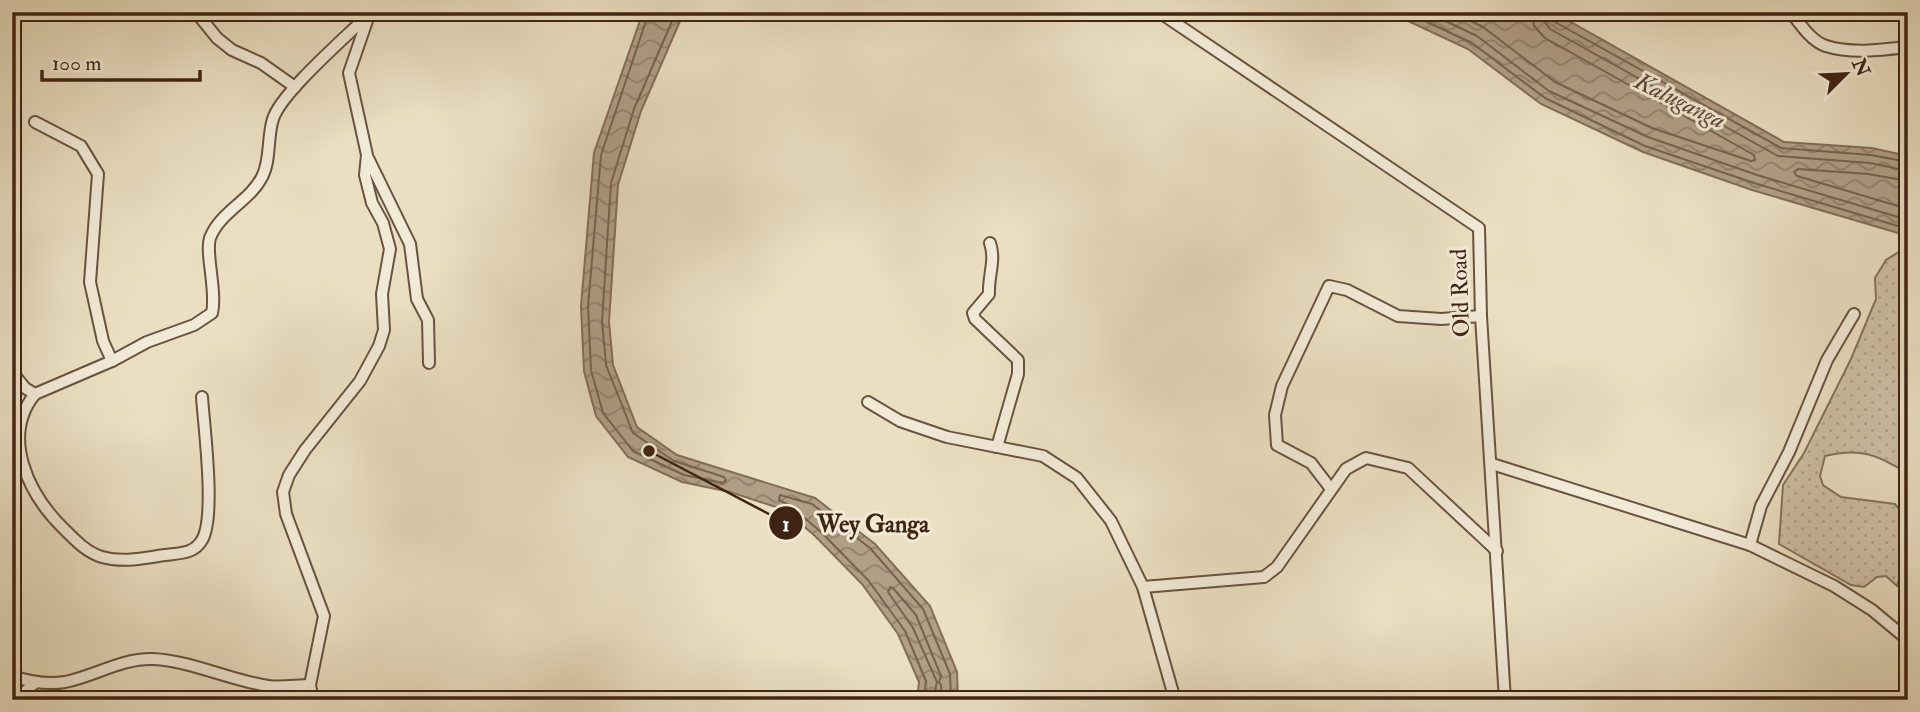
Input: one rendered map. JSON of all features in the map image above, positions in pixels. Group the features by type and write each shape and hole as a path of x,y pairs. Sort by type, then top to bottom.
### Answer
{"street":[{"path":"195,12 217,38 232,50 261,63 295,87"},
{"name":"Old Road","path":"1159,12 1479,228 1481,316 1505,700"},
{"path":"1791,12 1809,34 1825,46 1868,51 1908,47"},
{"path":"202,397 208,524 202,541 192,551 122,561 101,557 85,549 43,509 20,463 17,449 18,422 25,404 35,394 112,361 147,342 194,326 212,313 214,303 209,240 225,215 257,186 264,174 273,117 295,87 369,13"},
{"path":"369,13 349,73 367,155 410,244 417,299 428,320 429,363"},
{"path":"35,121 81,146 98,174 90,282 103,341 112,361"},
{"path":"313,700 310,685 324,616 286,514 283,492 289,475 305,450 360,381 384,331 382,294 390,248 383,223 372,203 365,175 367,155"},
{"path":"990,243 994,255 988,276 989,294 973,313 975,319 1018,360 1018,374 996,447"},
{"path":"1331,489 1311,463 1277,445 1275,415 1282,386 1329,286 1347,290 1398,316 1441,319 1481,316"},
{"path":"1749,545 1761,506 1789,452 1827,360 1854,314"},
{"path":"12,372 35,394"},
{"path":"868,402 900,421 947,437 1043,456 1077,478 1111,521 1143,587 1175,700"},
{"path":"1143,587 1264,577 1277,567 1346,469 1366,458 1408,468 1497,551"},
{"path":"1492,464 1749,545 1834,586 1872,610 1908,639"},
{"path":"12,676 35,683 65,682 134,660 152,659 181,663 271,687 310,685"},
{"path":"15,700 35,683"}],"shaded area":[{"path":"1908,248 1908,474 1869,454 1849,452 1825,456 1820,476 1823,485 1841,497 1895,504 1908,520 1908,570 1902,572 1897,586 1886,576 1877,577 1864,587 1851,585 1779,544 1783,485 1804,453 1851,359 1876,299 1875,278 1886,260"}],"water":[{"path":"643,12 684,12 641,111 618,185 609,322 613,365 637,427 677,455 815,498 875,544 930,606 957,672 958,700 917,700 919,682 898,634 862,584 785,510 730,492 682,482 628,457 596,416 584,371 581,306 594,153"},
{"name":"Kaluganga","path":"1389,12 1553,12 1784,142 1872,148 1908,156 1908,236 1752,190 1643,152 1541,104 1468,49"}],"place":[{"name":"Wey Ganga","path":"649,451"}]}
